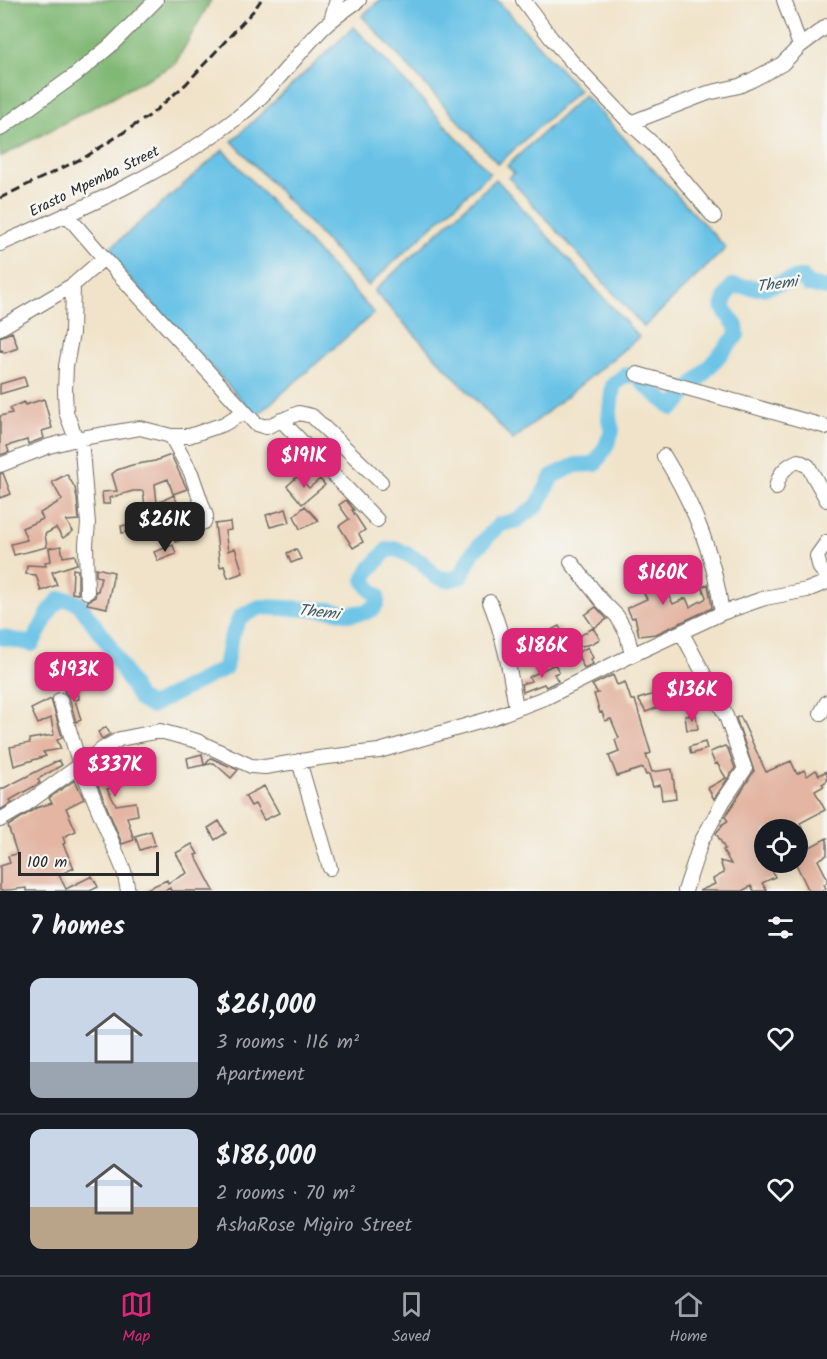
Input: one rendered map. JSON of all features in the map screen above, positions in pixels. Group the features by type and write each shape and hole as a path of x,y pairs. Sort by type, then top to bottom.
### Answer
{"street":[{"path":"0,129 14,121 110,46 156,0"},
{"path":"331,20 337,0"},
{"name":"Erasto Mpemba Street","path":"0,244 135,182 238,117 267,92 331,20 359,0"},
{"path":"523,0 551,38 630,123 653,144 714,218"},
{"path":"784,0 800,46"},
{"path":"630,123 708,93 746,83 782,64 800,46 827,26"},
{"path":"66,214 256,424 261,426 273,424 298,413 312,416 381,482"},
{"path":"0,328 73,285 104,258"},
{"path":"73,285 72,333 66,366 65,391 66,412 78,439 88,524 87,592"},
{"path":"637,374 827,427"},
{"path":"0,465 50,446 140,428 171,436 189,436 224,424 244,412"},
{"path":"281,420 377,520"},
{"path":"171,436 191,473 206,516 204,522 190,528"},
{"path":"664,456 685,493 707,542 722,614"},
{"path":"776,488 778,477 783,470 798,461 808,466 827,500"},
{"path":"827,542 817,556 820,568 827,576"},
{"path":"571,562 601,600 617,616 627,634 632,655"},
{"path":"0,820 120,739 160,731 197,741 251,766 379,751 516,708 565,689 722,614 765,598 807,590 827,582"},
{"path":"490,602 501,629 508,657 516,708"},
{"path":"682,633 726,716 745,770 724,800 701,842 685,891"},
{"path":"60,700 80,765 111,838 128,891"},
{"path":"299,761 330,868"}],"green space":[{"path":"0,0 211,0 175,64 0,157"}],"water":[{"path":"380,0 497,0 579,90 498,164 362,16"},
{"path":"354,27 490,173 368,286 232,141"},
{"path":"584,95 726,248 644,327 509,178 514,173 507,166"},
{"path":"223,150 374,313 256,416 106,252"},
{"path":"496,179 639,337 513,440 374,291"}],"building":[{"path":"12,332 18,348 4,353 0,351 0,337"},
{"path":"24,377 27,386 0,394 0,384"},
{"path":"44,399 52,428 42,431 44,438 28,444 27,440 7,446 9,452 0,455 0,416 12,413 10,408 24,402 25,405"},
{"path":"171,455 187,489 173,494 168,479 155,484 157,503 174,495 178,504 182,531 186,538 175,542 162,511 141,515 140,507 145,506 143,491 133,491 109,498 110,504 103,504 102,492 117,491 112,474 117,470"},
{"path":"3,473 11,494 0,498 0,474"},
{"path":"67,474 75,488 77,498 79,520 66,521 73,531 63,538 56,528 45,534 47,547 14,555 11,544 27,540 22,528 43,519 40,513 62,500 52,482"},
{"path":"298,476 309,488 320,479 325,485 302,504 287,486"},
{"path":"346,500 365,530 359,534 363,542 353,548 339,526 349,519 339,505"},
{"path":"305,506 319,521 300,529 294,516"},
{"path":"286,509 290,522 270,527 266,515"},
{"path":"230,522 231,530 225,531 228,551 235,548 243,573 228,578 224,566 220,567 215,524"},
{"path":"132,524 133,531 122,533 121,526"},
{"path":"173,545 176,554 158,561 154,552"},
{"path":"61,546 63,557 75,555 77,564 52,572 57,585 41,591 36,575 26,574 27,565 46,566 45,562 51,561 49,548"},
{"path":"296,549 301,559 291,563 287,553"},
{"path":"656,566 673,604 686,598 690,607 705,599 702,587 708,584 712,608 656,634 639,636 635,617 632,618 627,608 647,599 637,582 643,578 641,575"},
{"path":"96,568 114,572 107,608 87,604 98,591 101,577 96,576"},
{"path":"73,569 78,570 78,594 72,593"},
{"path":"596,607 607,619 594,628 585,615"},
{"path":"559,626 568,643 593,628 600,639 591,644 534,656 531,645 554,640 549,631"},
{"path":"588,647 593,664 584,668 577,653"},
{"path":"555,664 559,672 554,674 558,681 546,687 544,684 523,692 521,684 531,681 529,677"},
{"path":"613,675 617,685 625,682 631,700 635,700 651,753 646,755 652,772 672,769 676,798 662,800 660,785 653,787 649,774 646,775 643,768 617,776 609,756 619,752 615,740 619,738 611,719 605,721 602,712 600,713 594,694 598,693 592,685"},
{"path":"663,676 667,682 663,685 670,707 666,708 664,705 646,712 638,699 658,693 652,682"},
{"path":"78,689 79,699 75,700 81,720 76,722 69,697 64,691"},
{"path":"51,699 62,737 57,740 61,749 43,752 46,756 14,766 10,747 30,743 30,739 54,735 51,718 38,724 31,709"},
{"path":"696,715 698,729 687,730 685,716"},
{"path":"740,716 766,772 791,761 797,774 804,770 807,776 816,770 819,775 827,771 827,781 822,784 824,786 815,791 825,810 808,819 754,819 754,873 773,873 775,877 762,883 767,891 754,891 751,886 742,891 699,891 715,884 713,879 724,873 720,861 731,864 716,833 721,825 728,821 725,817 754,771 736,718"},
{"path":"106,727 110,734 102,739 98,732"},
{"path":"705,742 707,749 691,754 689,747"},
{"path":"725,746 735,768 714,799 708,788 726,778 717,763 715,764 710,752"},
{"path":"202,754 204,765 189,768 187,758"},
{"path":"109,755 114,766 117,765 124,784 107,789 116,805 136,802 138,815 127,817 134,840 122,844 91,768"},
{"path":"211,758 238,770 231,778 214,763 205,765"},
{"path":"59,760 62,765 38,779 40,783 10,800 12,803 0,810 0,790"},
{"path":"75,780 84,799 66,808 76,831 63,837 65,843 63,844 74,868 59,875 66,889 92,876 98,887 90,891 26,891 26,888 0,891 0,866 10,863 8,856 17,854 8,826 36,808 52,803 49,798"},
{"path":"264,786 279,813 264,820 255,804 251,806 245,796"},
{"path":"219,821 226,833 215,840 208,828"},
{"path":"151,831 155,845 140,850 135,836"},
{"path":"827,838 827,855 818,860 827,878 827,883 824,884 826,889 809,891 800,873 808,873 808,842 810,847"},
{"path":"192,844 198,854 195,855 214,891 171,891 170,888 164,891 142,891 167,880 168,883 187,873 176,853"}],"waterway":[{"name":"Themi","path":"0,637 32,644 51,609 60,599 71,600 79,604 107,642 140,700 151,706 225,668 230,641 240,617 260,607 333,610 349,614 366,612 374,608 377,595 364,580 370,569 387,550 397,549 422,562 435,576 448,580 461,576 473,552 499,525 517,520 538,505 552,476 576,465 595,464 612,431 609,419 613,385 624,376 637,374 645,385 673,408 737,335 736,326 723,308 725,298 732,286 762,288 802,277 808,285 827,288"}],"railway":[{"path":"0,198 87,156 149,116 186,84 261,0"}]}
